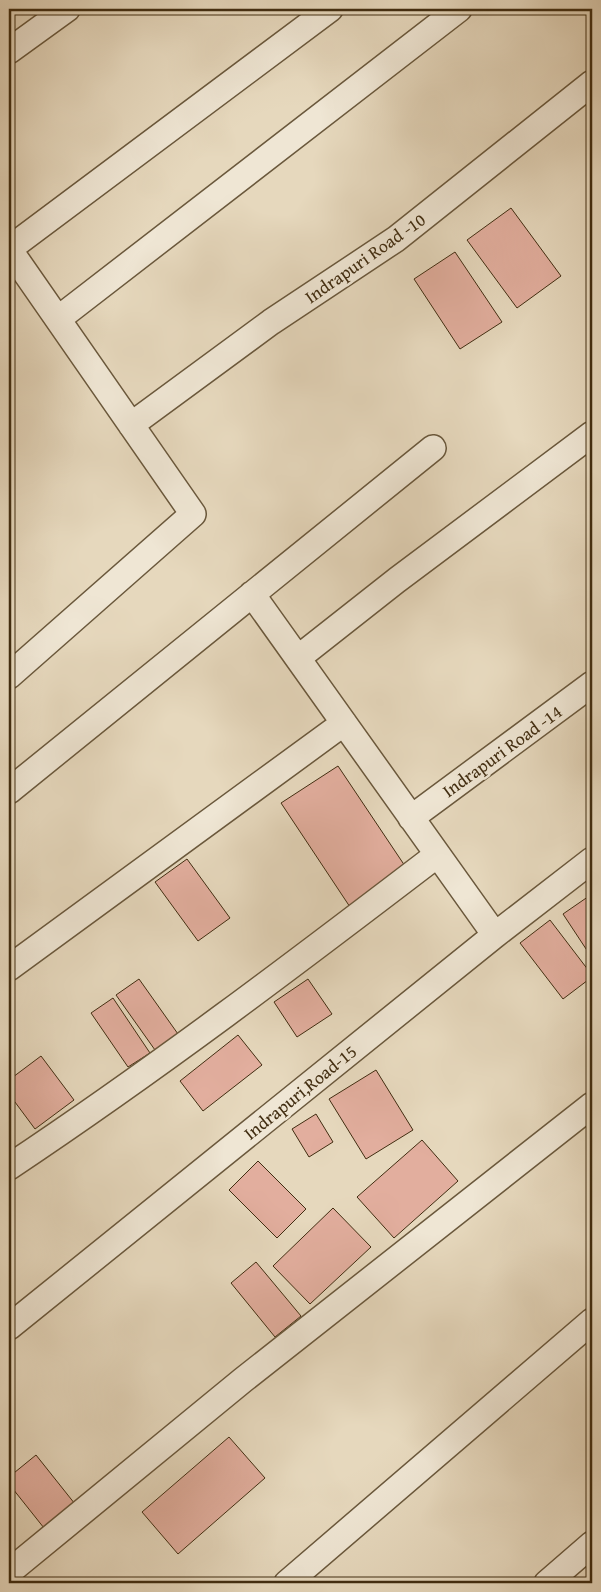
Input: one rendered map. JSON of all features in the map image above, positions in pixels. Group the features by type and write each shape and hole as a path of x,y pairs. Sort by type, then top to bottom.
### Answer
{"street":[{"path":"9,51 67,9"},
{"path":"9,676 193,514 9,249 330,9"},
{"path":"58,319 459,9"},
{"name":"Indrapuri Road -10","path":"131,424 271,322 396,239 592,83"},
{"path":"298,658 397,580 592,434"},
{"path":"9,791 433,448"},
{"path":"252,594 495,935"},
{"name":"Indrapuri Road -14","path":"411,818 592,684"},
{"path":"9,968 344,723"},
{"path":"9,1167 266,985 438,855"},
{"name":"Indrapuri,Road-15","path":"9,1327 495,935 592,860"},
{"path":"9,1572 243,1380 592,1104"},
{"path":"287,1583 592,1320"},
{"path":"547,1583 592,1544"}],"building":[{"path":"511,208 561,276 517,308 467,240"},
{"path":"455,252 502,322 460,349 414,279"},
{"path":"338,766 407,869 350,907 281,803"},
{"path":"187,859 230,918 198,941 155,882"},
{"path":"592,894 592,958 563,914"},
{"path":"550,920 592,975 592,977 563,999 520,943"},
{"path":"139,979 178,1034 155,1050 116,995"},
{"path":"308,979 332,1014 297,1037 274,1002"},
{"path":"113,998 150,1053 128,1067 91,1013"},
{"path":"238,1035 262,1065 203,1111 180,1081"},
{"path":"41,1056 74,1100 35,1129 9,1094 9,1080"},
{"path":"376,1070 413,1130 366,1159 329,1099"},
{"path":"316,1114 333,1142 309,1157 292,1129"},
{"path":"422,1140 458,1181 394,1238 357,1197"},
{"path":"258,1161 306,1209 277,1238 229,1190"},
{"path":"333,1208 371,1247 310,1304 273,1266"},
{"path":"256,1262 301,1316 275,1337 231,1283"},
{"path":"229,1437 265,1478 178,1554 142,1512"},
{"path":"36,1455 75,1504 44,1528 9,1484 9,1477"}]}
